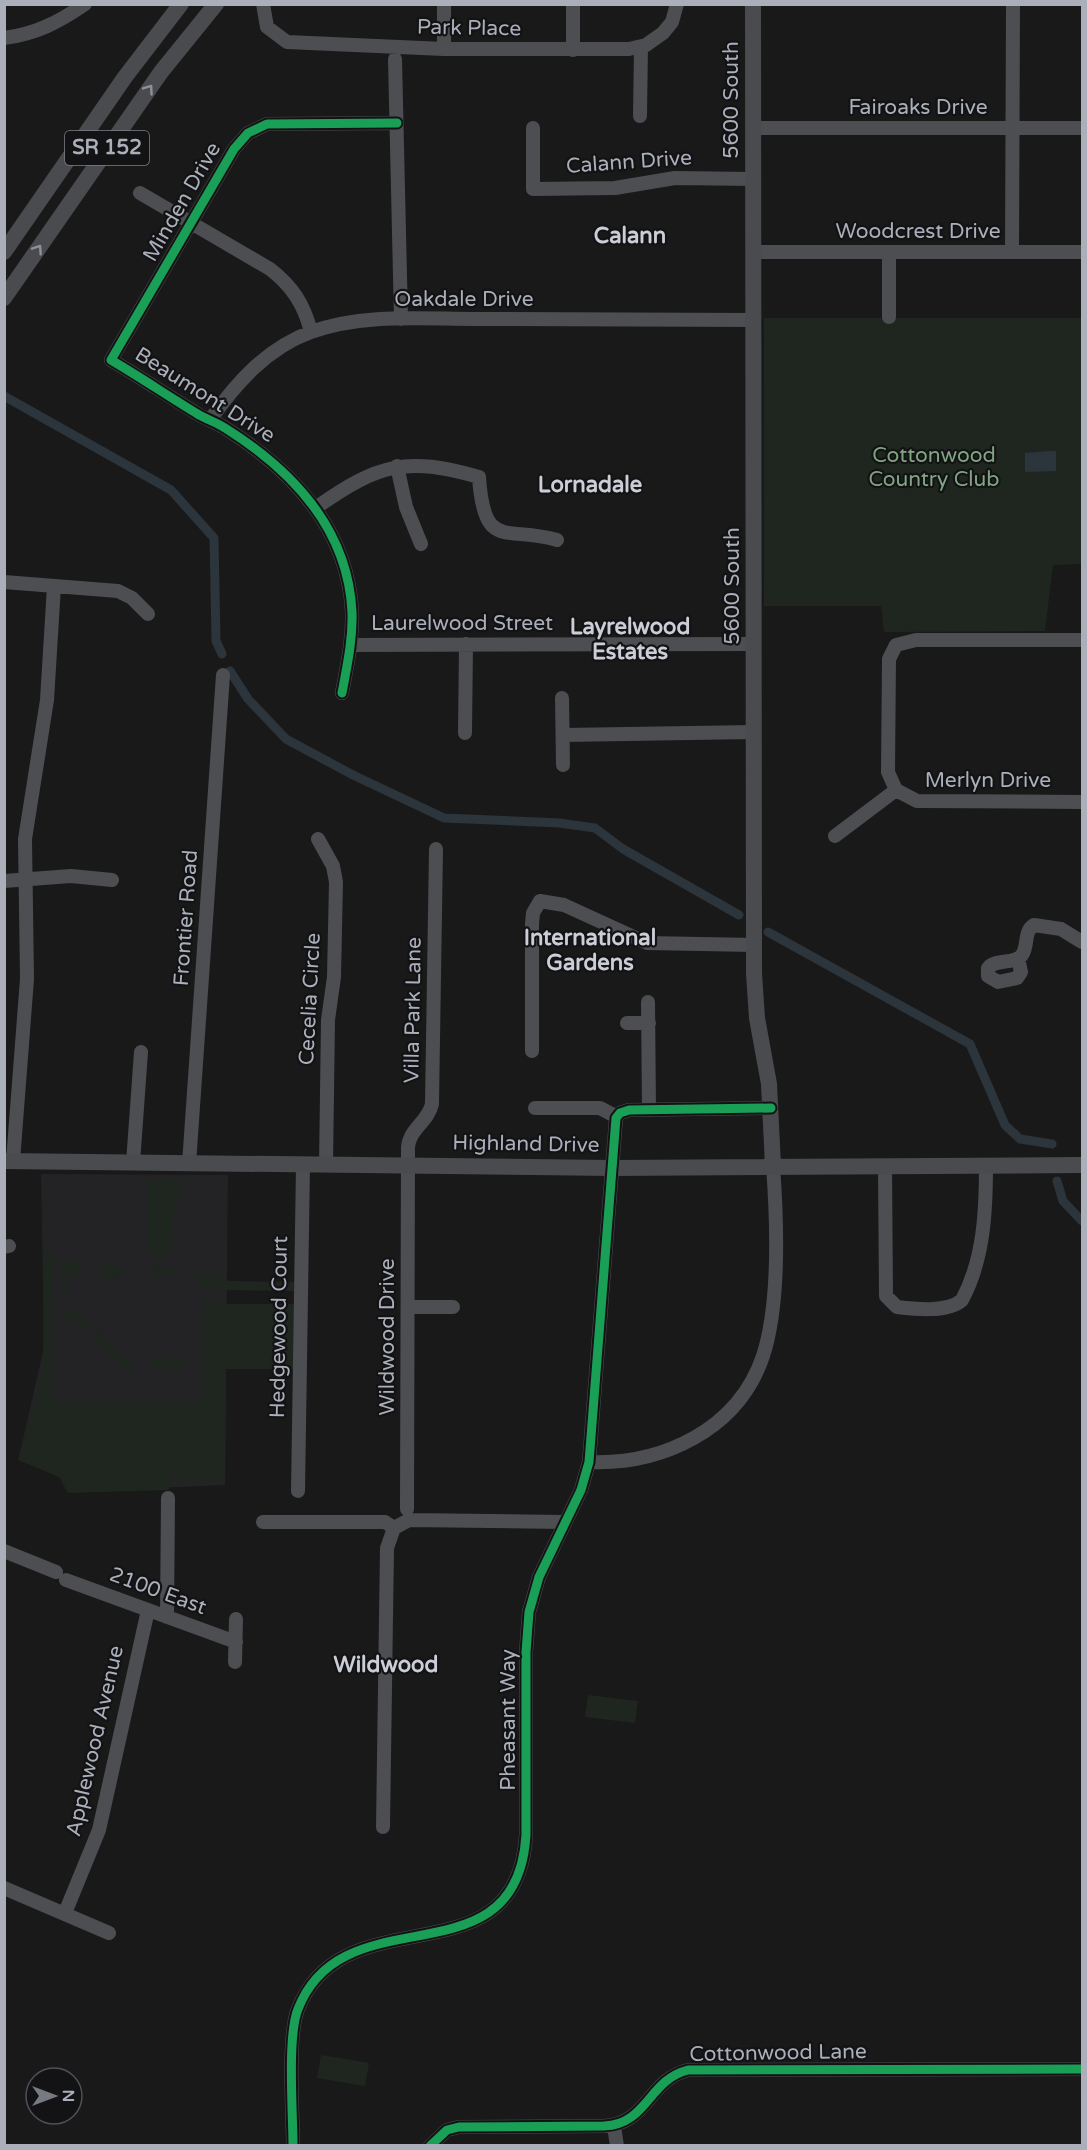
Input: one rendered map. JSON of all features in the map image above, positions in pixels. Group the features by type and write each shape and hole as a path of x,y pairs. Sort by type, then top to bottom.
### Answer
{"main road":[{"name":"SR 152","path":"4,252 125,76 181,4"},
{"name":"SR 152","path":"4,298 161,72 216,4"},
{"name":"5600 South","path":"753,4 754,945 755,1000 768,1072 771,1108 772,1166"},
{"name":"Highland Drive","path":"9,1161 613,1168 1083,1165"}],"street":[{"path":"4,38 40,31 60,22 85,4"},
{"name":"Park Place","path":"263,4 267,27 286,42 444,49 573,50 629,49 641,46 667,30 677,4"},
{"path":"444,4 444,49"},
{"path":"573,4 573,50"},
{"path":"1012,252 1013,4"},
{"path":"640,116 641,46"},
{"path":"395,59 401,319"},
{"name":"Minden Drive","path":"111,360 238,143 254,129 274,123 397,123"},
{"name":"Calann Drive","path":"533,128 533,189 615,188 675,178 754,178"},
{"name":"Fairoaks Drive","path":"754,128 1083,128"},
{"path":"140,192 286,282 307,315 311,332"},
{"name":"Woodcrest Drive","path":"754,252 1083,252"},
{"path":"889,253 889,317"},
{"name":"Oakdale Drive","path":"210,420 236,384 254,367 282,347 311,332 357,321 401,319 754,320"},
{"name":"Beaumont Drive","path":"111,360 210,420 271,462 291,479 317,507 330,529 346,571 352,611 351,645 342,693"},
{"path":"317,507 356,481 397,466 419,464 479,477 482,506 491,524 504,533 544,536 557,540"},
{"path":"397,466 406,507 422,544"},
{"path":"4,582 118,591 136,600 148,615"},
{"path":"9,1161 27,979 27,828 47,700 54,585"},
{"path":"835,836 896,790 890,781 888,761 889,659 896,645 916,640 1083,640"},
{"path":"465,733 466,644"},
{"name":"Laurelwood Street","path":"351,645 754,644"},
{"name":"Frontier Road","path":"189,1164 223,675"},
{"path":"562,698 562,765"},
{"path":"562,735 754,732"},
{"name":"Merlyn Drive","path":"896,790 917,801 1083,802"},
{"name":"Cecelia Circle","path":"318,839 333,866 336,882 334,977 328,1020 326,1165"},
{"name":"Villa Park Lane","path":"408,1164 410,1137 427,1116 432,1104 436,849"},
{"path":"4,881 80,876 112,880"},
{"path":"532,1051 532,924 533,913 540,901 564,905 647,943 754,945"},
{"path":"1018,958 1024,952 1028,932 1034,925 1061,929 1083,942"},
{"path":"648,1002 649,1110"},
{"path":"627,1023 649,1023"},
{"path":"133,1163 141,1052"},
{"path":"535,1108 598,1108 617,1117 627,1110 771,1108"},
{"name":"Pheasant Way","path":"292,2145 294,2022 302,1999 318,1976 340,1958 361,1948 454,1928 479,1920 505,1899 518,1877 526,1835 527,1624 535,1588 581,1490 589,1462 617,1117"},
{"name":"Wildwood Drive","path":"407,1509 408,1164"},
{"name":"Hedgewood Court","path":"298,1491 303,1165"},
{"path":"885,1166 886,1296 897,1306 946,1308 956,1305 964,1297 980,1248 985,1205 986,1165"},
{"path":"589,1462 627,1461 677,1448 703,1433 723,1416 750,1382 764,1354 771,1323 775,1209 772,1166"},
{"path":"408,1307 453,1307"},
{"path":"167,1617 168,1498"},
{"path":"383,1827 387,1548 394,1528 409,1520 565,1522"},
{"path":"263,1522 385,1522 394,1528"},
{"name":"2100 East","path":"4,1551 61,1576 236,1642"},
{"name":"Applewood Avenue","path":"65,1913 99,1830 148,1610"},
{"path":"236,1619 236,1662"},
{"path":"4,1888 109,1933"},
{"name":"Cottonwood Lane","path":"614,2126 634,2116 668,2078 688,2070 1083,2069"},
{"path":"430,2145 447,2130 459,2127 614,2126 617,2145"}],"shaded area":[{"path":"1056,451 1056,471 1025,472 1025,453"},
{"path":"41,1174 228,1175 225,1485 67,1492 60,1478 19,1457 44,1347"}],"green space":[{"name":"Cottonwood Country Club","path":"764,318 1082,318 1082,564 1053,565 1045,631 884,632 881,606 764,606"},
{"path":"147,1179 181,1180 181,1193 176,1198 176,1206 173,1206 172,1212 173,1248 165,1258 155,1257 147,1251"},
{"path":"44,1248 53,1257 53,1401 169,1402 169,1490 68,1493 62,1478 18,1460 43,1375"},
{"path":"62,1262 80,1262 80,1276 67,1276 67,1292 62,1292"},
{"path":"99,1264 106,1268 112,1264 114,1268 118,1264 122,1268 130,1268 128,1271 120,1271 111,1280 99,1278"},
{"path":"153,1264 162,1268 165,1264 171,1265 174,1274 158,1275 158,1280 152,1280"},
{"path":"217,1270 226,1271 227,1281 294,1282 294,1291 210,1290 199,1284 194,1271 204,1271 205,1275 215,1275"},
{"path":"206,1304 294,1304 293,1369 226,1369 225,1482 171,1482 171,1402 202,1402 202,1307"},
{"path":"61,1311 78,1311 93,1327 87,1330 76,1319 64,1319"},
{"path":"97,1330 135,1367 132,1370 125,1368 94,1337"},
{"path":"152,1358 182,1358 182,1368 156,1370 152,1367"},
{"path":"588,1695 638,1701 635,1723 585,1717"},
{"path":"321,2055 369,2063 365,2086 317,2078"}],"waterway":[{"path":"4,396 171,490 214,538 216,641 222,654"},
{"path":"230,671 248,699 286,739 353,775 444,818 559,823 595,828 623,849 739,915"},
{"path":"768,932 970,1044 1005,1125 1020,1139 1052,1144"},
{"path":"1057,1181 1063,1201 1082,1221"}],"cycle path":[{"path":"342,693 352,632 348,582 340,554 328,528 312,504 273,463 250,445 111,360 234,149 248,133 267,124 397,123"},
{"path":"293,2146 292,2056 295,2021 298,2009 321,1974 352,1953 462,1925 493,1909 516,1881 526,1835 526,1652 529,1612 539,1577 581,1490 589,1462 616,1118 620,1113 629,1110 771,1108"},
{"path":"430,2146 447,2130 459,2127 604,2126 619,2123 630,2118 664,2083 688,2070 1082,2069"}],"district":[{"name":"Calann","path":"630,236"},
{"name":"Lornadale","path":"590,485"},
{"name":"Layrelwood Estates","path":"630,640"},
{"name":"International Gardens","path":"590,950"},
{"name":"Wildwood","path":"386,1665"}]}
